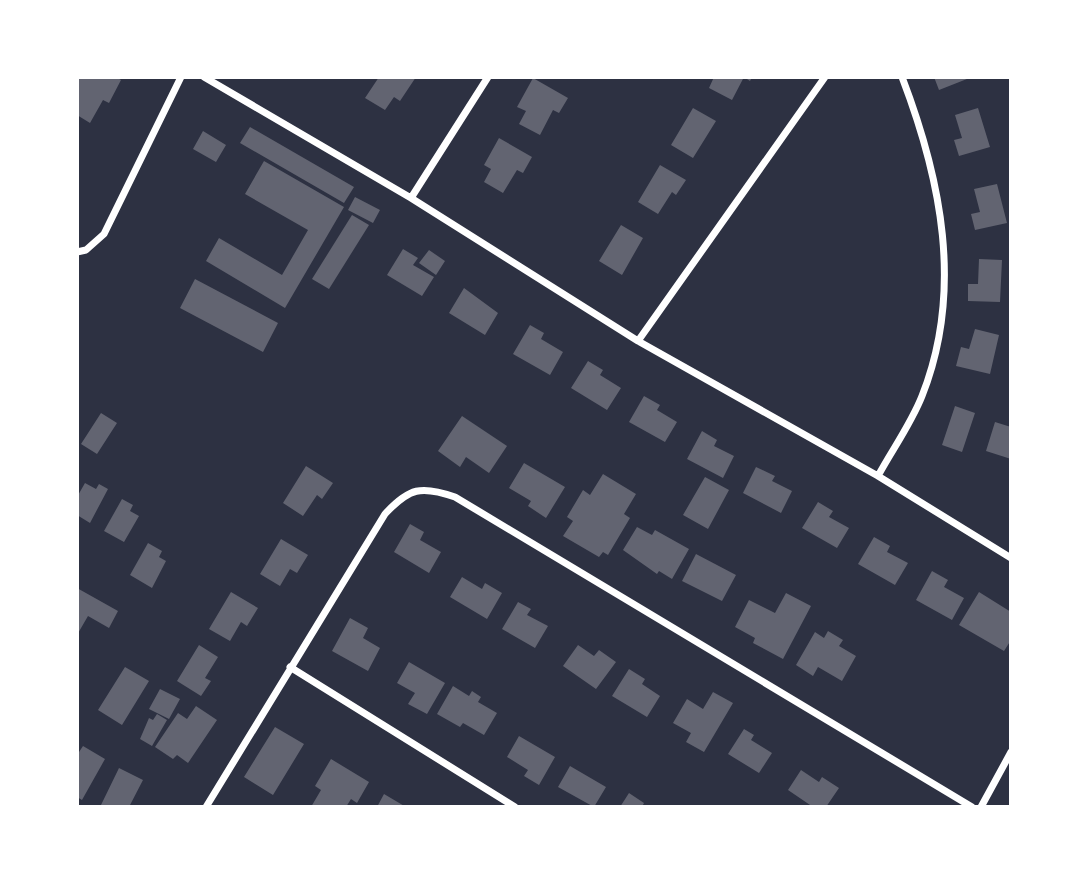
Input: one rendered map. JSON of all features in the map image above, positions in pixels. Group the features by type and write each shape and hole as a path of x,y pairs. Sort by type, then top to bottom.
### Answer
{"street":[{"path":"77,252 86,250 104,234 181,77"},
{"path":"204,77 411,198 638,341 878,476 1011,558"},
{"path":"411,198 488,77"},
{"path":"638,341 825,77"},
{"path":"878,476 921,399 928,379 939,330 944,285 945,241 939,198 928,151 902,77"},
{"path":"206,807 385,514 414,490 434,490 455,497 972,807"},
{"path":"290,667 515,807"},
{"path":"981,807 1011,752"}],"building":[{"path":"77,77 116,77 121,80 109,103 103,100 90,123 77,115"},
{"path":"379,77 416,77 400,101 394,97 385,110 365,98"},
{"path":"714,77 744,77 732,100 709,88"},
{"path":"934,77 972,77 939,90"},
{"path":"533,78 568,98 559,113 553,110 540,135 519,124 526,111 517,107"},
{"path":"693,108 716,121 693,158 671,145"},
{"path":"978,108 990,147 959,156 954,140 962,138 955,115"},
{"path":"250,127 354,187 344,203 240,143"},
{"path":"203,131 226,145 216,162 193,149"},
{"path":"499,138 532,157 523,173 517,170 503,193 484,182 491,169 484,165"},
{"path":"264,161 344,207 285,308 206,261 219,238 282,275 308,230 245,194"},
{"path":"660,165 686,180 676,195 672,192 658,214 638,202"},
{"path":"997,184 1007,223 975,230 971,214 980,212 974,189"},
{"path":"355,197 380,210 373,223 348,210"},
{"path":"352,215 369,225 329,289 312,279"},
{"path":"621,225 643,238 622,275 599,261"},
{"path":"403,249 418,258 413,265 434,277 422,296 387,275"},
{"path":"429,250 445,261 436,275 419,263"},
{"path":"979,259 1002,260 1000,302 968,301 968,284 978,284"},
{"path":"195,279 278,323 263,352 180,308"},
{"path":"464,288 498,313 485,335 449,313"},
{"path":"530,325 544,333 541,339 563,352 550,375 513,354"},
{"path":"975,329 999,335 990,374 956,366 961,347 969,349"},
{"path":"588,361 603,370 600,375 621,388 607,410 571,388"},
{"path":"644,396 660,405 657,410 677,422 665,442 629,422"},
{"path":"955,406 975,413 962,452 942,445"},
{"path":"101,413 117,423 97,454 81,444"},
{"path":"462,416 507,446 489,473 466,457 460,467 438,451"},
{"path":"995,422 1011,427 1011,459 986,451"},
{"path":"702,431 717,440 714,446 734,456 723,478 687,459"},
{"path":"524,463 565,487 546,518 528,506 531,501 509,488"},
{"path":"306,466 333,483 322,499 317,495 303,516 283,503"},
{"path":"756,467 775,476 772,481 792,491 781,513 743,493"},
{"path":"603,474 636,494 624,514 630,518 608,555 603,552 599,557 563,536 573,521 567,517 583,490 590,495"},
{"path":"705,477 729,490 708,529 683,515"},
{"path":"85,483 96,489 99,484 108,489 90,523 77,515 77,497"},
{"path":"122,499 133,505 130,511 139,516 124,542 104,531"},
{"path":"818,502 833,511 829,517 849,528 837,548 802,528"},
{"path":"410,524 424,532 420,540 441,552 429,573 394,552"},
{"path":"637,527 652,535 655,530 689,549 672,579 659,571 657,574 623,550"},
{"path":"874,537 890,546 887,552 908,563 895,585 858,564"},
{"path":"281,539 308,555 297,573 290,569 280,586 260,574"},
{"path":"148,543 162,551 159,557 166,561 152,588 130,575"},
{"path":"696,554 736,575 722,601 682,581"},
{"path":"932,571 948,580 944,587 964,598 952,620 916,600"},
{"path":"462,577 482,589 485,583 502,593 487,619 450,597"},
{"path":"77,588 118,611 109,628 88,616 77,635"},
{"path":"231,592 258,608 247,626 241,622 230,641 209,629"},
{"path":"979,592 1011,612 1011,640 1004,651 959,625"},
{"path":"786,593 811,606 783,659 753,643 755,638 735,627 749,600 775,613"},
{"path":"518,602 531,609 527,615 548,626 535,648 502,629"},
{"path":"350,618 368,628 363,638 380,648 368,671 332,651"},
{"path":"828,631 843,640 839,646 856,656 842,681 818,667 813,676 796,665 815,632 824,638"},
{"path":"199,645 218,657 205,678 211,681 201,696 177,681"},
{"path":"578,645 594,656 599,650 616,662 596,689 563,666"},
{"path":"409,662 445,683 427,714 408,704 415,693 397,683"},
{"path":"125,667 149,681 122,725 98,710"},
{"path":"629,669 645,679 642,684 660,696 647,717 612,696"},
{"path":"453,686 469,696 472,691 481,697 478,702 497,713 484,735 463,723 460,727 437,714"},
{"path":"160,689 180,699 169,719 149,709"},
{"path":"713,692 733,703 704,752 686,742 691,733 673,723 687,699 703,709"},
{"path":"196,706 217,720 188,763 177,755 173,759 155,747 178,713 187,719"},
{"path":"157,714 167,720 152,746 140,739 149,718 153,720"},
{"path":"275,727 304,744 273,795 244,777"},
{"path":"744,729 754,735 751,740 772,753 759,773 728,754"},
{"path":"519,736 555,757 539,785 524,776 528,770 507,757"},
{"path":"83,746 105,759 82,800 77,797 77,755"},
{"path":"331,759 369,782 357,803 351,799 346,807 311,807 321,790 315,786"},
{"path":"570,766 606,787 594,807 558,787"},
{"path":"119,768 143,780 129,807 104,807 101,805"},
{"path":"801,770 819,782 822,777 839,788 826,807 813,807 788,790"},
{"path":"629,793 644,803 642,807 620,807"},
{"path":"384,794 406,807 377,807"}]}
